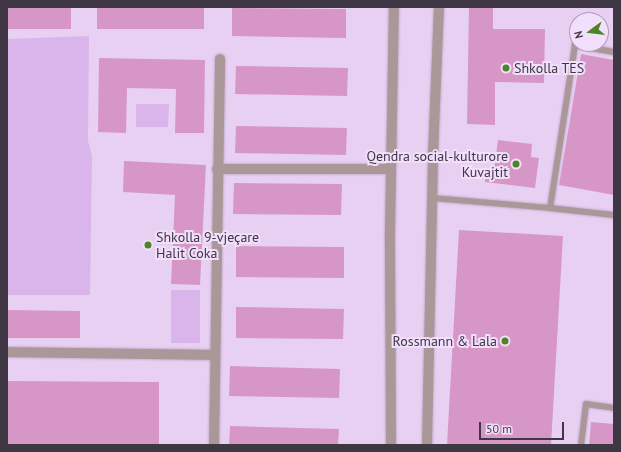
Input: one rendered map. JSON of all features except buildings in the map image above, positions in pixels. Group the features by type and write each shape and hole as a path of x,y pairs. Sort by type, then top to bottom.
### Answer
{"street":[{"path":"391,445 391,169 394,7"},
{"path":"427,445 432,198 439,7"},
{"path":"214,445 214,354 220,59"},
{"path":"218,169 391,169"},
{"path":"7,352 214,354"}],"lane":[{"path":"550,208 575,45 614,52"},
{"path":"432,198 614,215"},
{"path":"581,445 586,404 614,408"}],"shaded area":[{"path":"89,36 88,141 92,156 90,295 7,295 7,39"},
{"path":"136,104 169,104 168,127 136,127"},
{"path":"171,290 200,290 200,343 171,343"}],"place":[{"name":"Shkolla TES","path":"506,68"},
{"name":"Qendra social-kulturore Kuvajtit","path":"516,164"},
{"name":"Shkolla 9-vjeçare Halit Coka","path":"148,245"},
{"name":"Rossmann & Lala","path":"505,341"}]}
